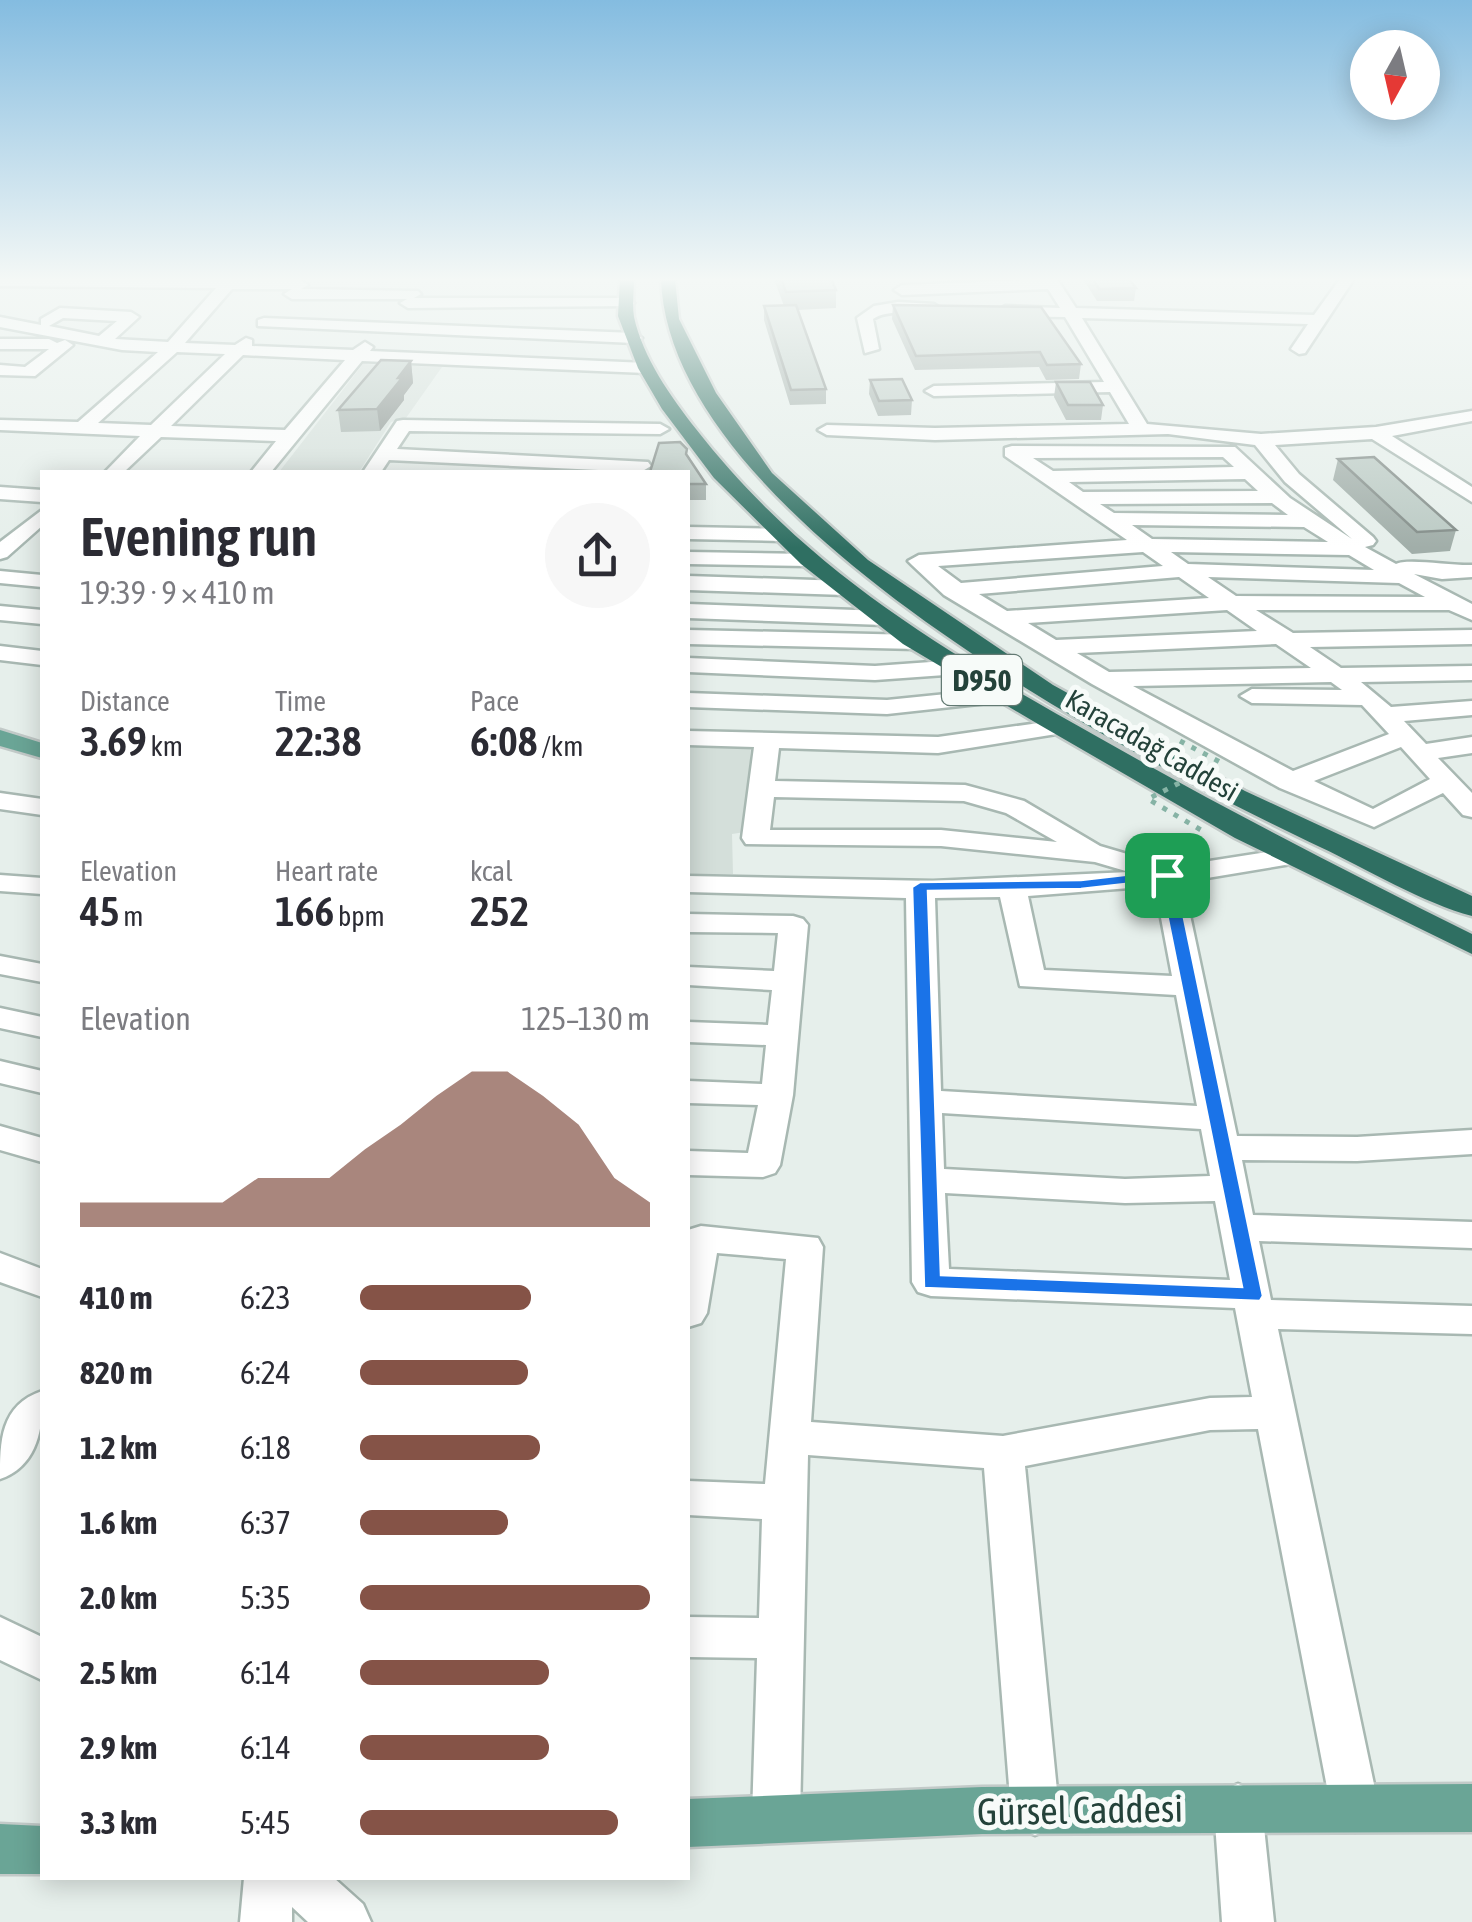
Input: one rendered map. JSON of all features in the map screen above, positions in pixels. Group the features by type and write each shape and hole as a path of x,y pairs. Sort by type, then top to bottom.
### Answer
{"highway":[{"name":"Karacadağ Caddesi","path":"646,369 657,446 700,447 808,560 917,642 1292,856 1472,944"},
{"name":"Karacadağ Caddesi","path":"695,369 707,393 765,477 860,565 1045,690 1219,788 1472,907"}],"main road":[{"path":"0,738 40,750"},
{"name":"Gürsel Caddesi","path":"690,1823 1035,1811 1472,1808"},
{"path":"0,1850 40,1850"}],"street":[{"path":"0,396 34,369"},
{"path":"81,430 149,369"},
{"path":"116,470 220,369"},
{"path":"263,470 346,369"},
{"path":"1104,369 1141,430"},
{"path":"0,370 30,372"},
{"path":"934,391 1114,386"},
{"path":"826,430 935,434 1141,430 1260,440 1376,433 1472,416"},
{"path":"0,425 154,434 290,436"},
{"path":"1376,433 1472,496"},
{"path":"373,470 397,434 700,447"},
{"path":"1260,440 1292,478 1376,550 1404,566 1442,573 1472,571"},
{"path":"384,454 506,466 657,446"},
{"path":"1351,549 1150,546 919,560 952,590 1050,646 1098,679 1290,782 1374,819 1461,792 1377,706 1337,675 1234,602 1150,546 1012,452 1228,451 1305,521 1464,608"},
{"path":"1050,477 1247,472"},
{"path":"0,494 40,496"},
{"path":"1080,498 1280,497"},
{"path":"0,553 40,518"},
{"path":"1112,519 1305,521"},
{"path":"690,533 782,535"},
{"path":"690,558 808,560"},
{"path":"952,590 1187,570 1407,577"},
{"path":"0,577 40,581"},
{"path":"690,583 846,588"},
{"path":"1003,618 1234,602 1464,608"},
{"path":"690,611 884,618"},
{"path":"0,613 40,617"},
{"path":"690,637 917,642"},
{"path":"1050,646 1472,637"},
{"path":"0,654 40,658"},
{"path":"690,666 876,673 959,667"},
{"path":"1098,679 1472,673"},
{"path":"1125,694 1472,708"},
{"path":"690,700 887,706 1006,695"},
{"path":"690,738 938,745 1060,727"},
{"path":"767,740 756,838 941,838 1098,854 1167,875"},
{"path":"1290,782 1412,745 1472,746"},
{"path":"762,788 965,792 1015,808 1098,854"},
{"path":"0,800 40,807"},
{"path":"690,884 790,888 1081,885 1292,856"},
{"path":"1167,875 1355,1808"},
{"path":"0,883 40,886"},
{"path":"1012,886 1031,979 1190,986"},
{"path":"920,887 931,1282 1472,1320"},
{"path":"690,922 794,925 777,1095 762,1165 690,1163"},
{"path":"0,965 40,973"},
{"path":"690,976 788,980"},
{"path":"0,1018 40,1027"},
{"path":"690,1032 782,1036"},
{"path":"0,1072 40,1082"},
{"path":"690,1092 777,1095"},
{"path":"926,1101 1358,1149 1472,1142"},
{"path":"0,1138 40,1149"},
{"path":"927,1180 1125,1191 1232,1188"},
{"path":"1240,1227 1472,1236"},
{"path":"690,1288 694,1238 805,1247 784,1504 776,1817"},
{"path":"0,1267 40,1282"},
{"path":"0,1462 40,1410"},
{"path":"789,1438 1003,1453 1210,1414 1276,1412"},
{"path":"1003,1453 1035,1811"},
{"path":"690,1498 784,1504"},
{"path":"690,1637 780,1638"},
{"path":"0,1638 40,1659"},
{"path":"1238,1808 1248,1922"},
{"path":"266,1922 269,1880"},
{"path":"300,1880 345,1922"}],"path":[{"path":"1180,740 1220,762 1148,800 1201,830"}],"shaded area":[{"path":"359,369 441,369 406,418 391,422 360,470 281,470"},
{"path":"690,744 751,746 745,832 732,834 733,874 690,876"}],"building":[{"path":"374,369 405,369 377,409 338,410"},
{"path":"784,369 819,369 826,389 791,390"},
{"path":"902,379 912,400 879,401 870,380"},
{"path":"1056,382 1090,382 1103,405 1068,405"},
{"path":"680,442 706,484 690,484 690,470 651,470 659,443"},
{"path":"1374,457 1456,530 1417,532 1338,459"}],"route":[{"path":"1167,875 1253,1296 931,1282 920,887 1081,885 1167,875"}]}
